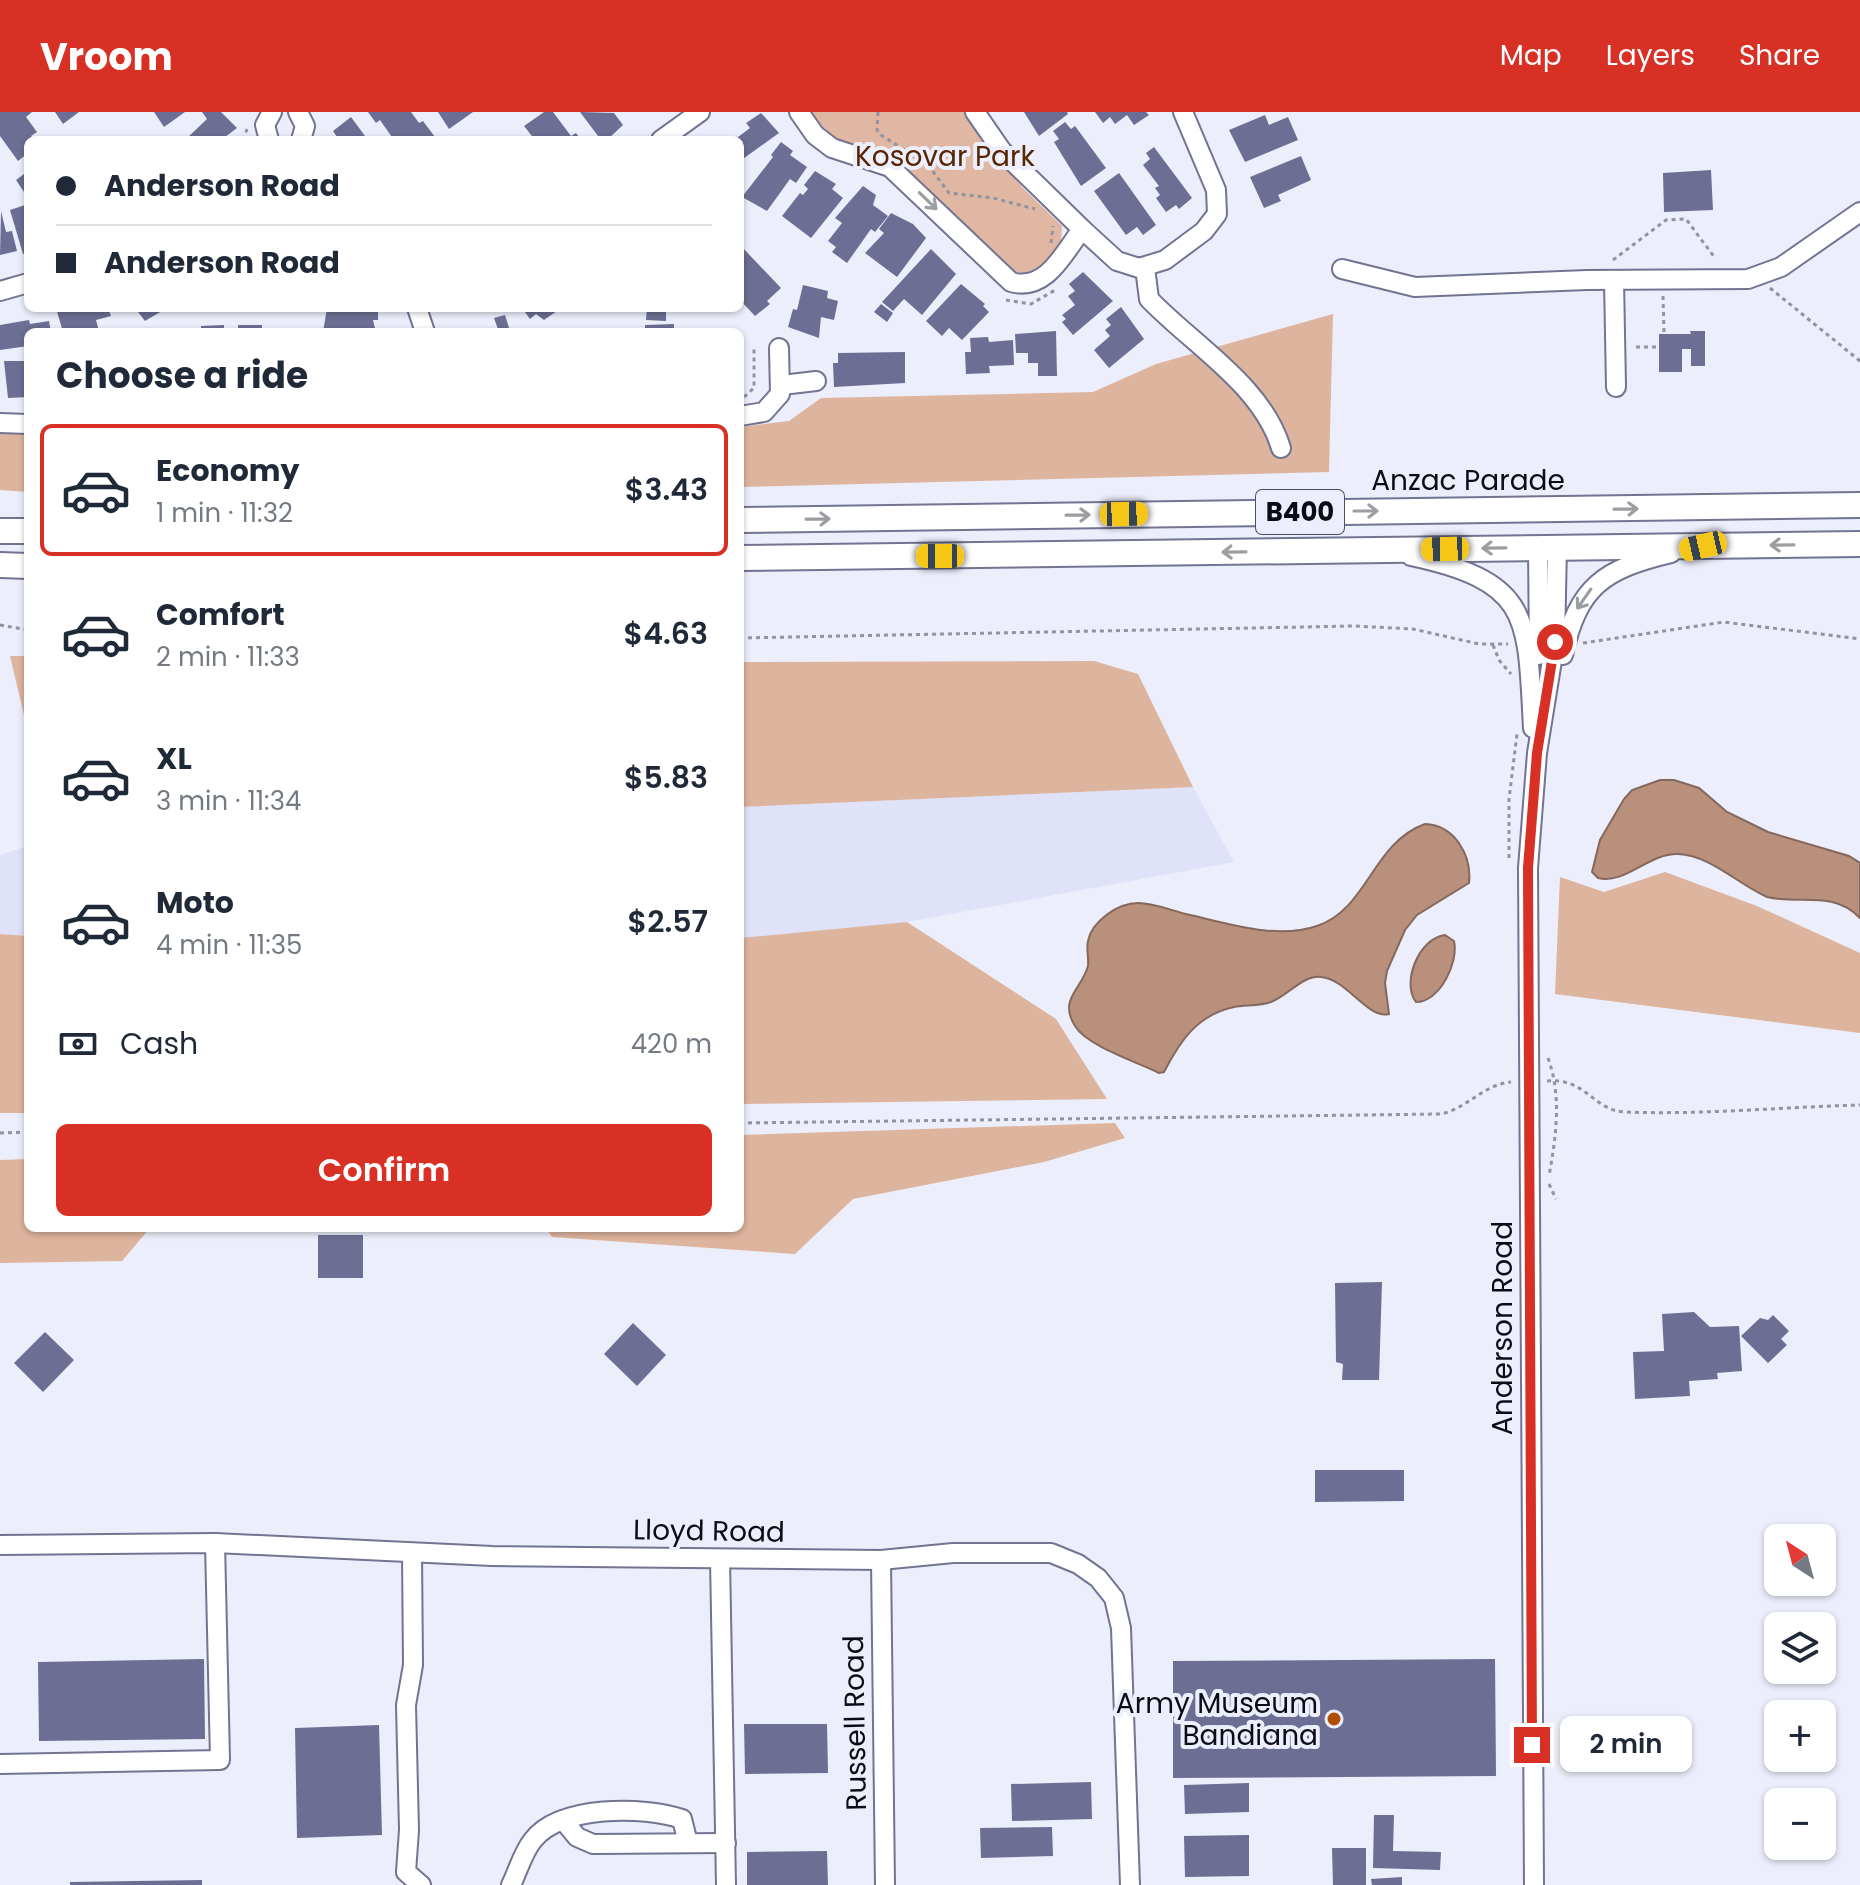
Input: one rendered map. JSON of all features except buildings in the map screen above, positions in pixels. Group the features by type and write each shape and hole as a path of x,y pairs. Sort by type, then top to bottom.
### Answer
{"main road":[{"name":"Anzac Parade","path":"744,520 1860,505"},
{"path":"1547,510 1547,547"},
{"path":"0,531 24,531"},
{"name":"B400","path":"744,558 1860,544"},
{"path":"0,565 24,566"}],"street":[{"path":"667,136 700,112"},
{"path":"799,112 815,135 832,148 890,167 1006,279 1025,285 1039,281 1082,229"},
{"path":"975,112 1002,151 1082,229 1121,264 1145,268 1162,262 1182,248 1209,227 1217,214 1216,190 1183,112"},
{"path":"301,113 305,126 302,136"},
{"path":"1342,269 1415,287 1614,280 1738,280 1763,275 1787,263 1860,212"},
{"path":"1145,268 1149,299 1248,392 1270,420 1281,448"},
{"path":"1614,280 1616,387"},
{"path":"0,291 24,284"},
{"path":"744,415 768,409 780,394 779,348"},
{"path":"782,385 816,381"},
{"path":"0,423 24,424"},
{"name":"Anderson Road","path":"1536,762 1578,606 1606,576 1634,563 1703,546"},
{"name":"Anderson Road","path":"1534,1885 1528,868 1547,547"},
{"name":"Anderson Road","path":"1384,550 1462,568 1487,580 1511,602 1528,641 1536,762"},
{"path":"0,1764 220,1760 215,1543"},
{"name":"Lloyd Road","path":"0,1545 215,1543 412,1553 720,1559 881,1560 953,1553 1051,1553 1078,1564 1098,1578 1114,1598 1121,1628 1130,1885"},
{"path":"412,1553 413,1665 406,1705 409,1830 405,1862 406,1872 421,1885"},
{"path":"720,1559 726,1885"},
{"name":"Russell Road","path":"881,1560 885,1885"},
{"path":"511,1885 533,1840 547,1827 563,1820 598,1812 662,1812 682,1819 688,1843"},
{"path":"563,1820 577,1837 593,1844 726,1843"}],"path":[{"path":"878,112 881,135 928,165 949,193 1011,201 1043,212"},
{"path":"1050,216 1054,222 1050,250 1059,258"},
{"path":"1613,260 1666,220 1686,219 1715,258"},
{"path":"1763,275 1775,294 1860,361"},
{"path":"1663,280 1664,332"},
{"path":"1636,347 1658,347"},
{"path":"744,394 754,388 754,348"},
{"path":"1566,642 1609,642 1724,622 1860,639"},
{"path":"0,625 24,629"},
{"path":"744,638 1354,626 1413,629 1493,645 1528,641"},
{"path":"1493,645 1499,660 1519,682"},
{"path":"1509,863 1509,799 1517,724"},
{"path":"1547,1052 1556,1080 1556,1144 1549,1175 1556,1199"},
{"path":"1621,1112 1860,1105"},
{"path":"744,1123 1441,1114"},
{"path":"0,1133 24,1132"}],"shaded area":[{"path":"1333,314 1329,472 744,487 744,427 789,421 821,398 1093,392 1156,364"},
{"path":"0,431 24,431 24,492 0,490"},
{"path":"10,656 24,656 24,715"},
{"path":"1094,661 1138,674 1193,787 744,807 744,662"},
{"path":"1660,780 1674,780 1699,788 1727,812 1768,832 1849,856 1860,863 1860,918 1850,909 1828,901 1767,897 1701,859 1678,854 1657,858 1618,877 1598,878 1592,872 1600,840 1624,799 1632,790"},
{"path":"1193,787 1234,862 907,922 744,938 744,807"},
{"path":"1425,824 1445,830 1459,844 1468,863 1469,883 1417,915 1405,930 1387,971 1385,983 1389,1014 1373,1011 1331,979 1314,977 1271,1002 1234,1007 1210,1016 1191,1031 1164,1072 1159,1073 1101,1047 1075,1026 1070,1017 1070,1001 1088,966 1090,934 1100,920 1114,910 1144,903 1252,929 1285,931 1317,926 1334,918 1348,906 1393,846 1407,833"},
{"path":"24,847 24,981 0,985 0,855"},
{"path":"1665,872 1757,906 1860,953 1860,1033 1555,994 1560,877 1604,892"},
{"path":"907,922 1056,1019 1107,1099 744,1104 744,938"},
{"path":"0,934 24,936 24,1113 0,1113"},
{"path":"1445,935 1454,941 1451,970 1433,995 1416,1002 1411,984 1415,962 1427,944"},
{"path":"1115,1123 1125,1138 1044,1162 853,1199 795,1254 552,1237 549,1232 744,1232 744,1135"},
{"path":"24,1159 24,1232 147,1232 122,1261 0,1263 0,1160"}],"green space":[{"name":"Kosovar Park","path":"809,112 966,112 1023,188 1062,226 1061,245 1042,268 1028,273 1012,272 921,186 894,166 831,135"}],"place":[{"name":"Army Museum Bandiana","path":"1334,1719"}],"route":[{"path":"1532,1745 1528,868 1537,753 1555,642"}]}
